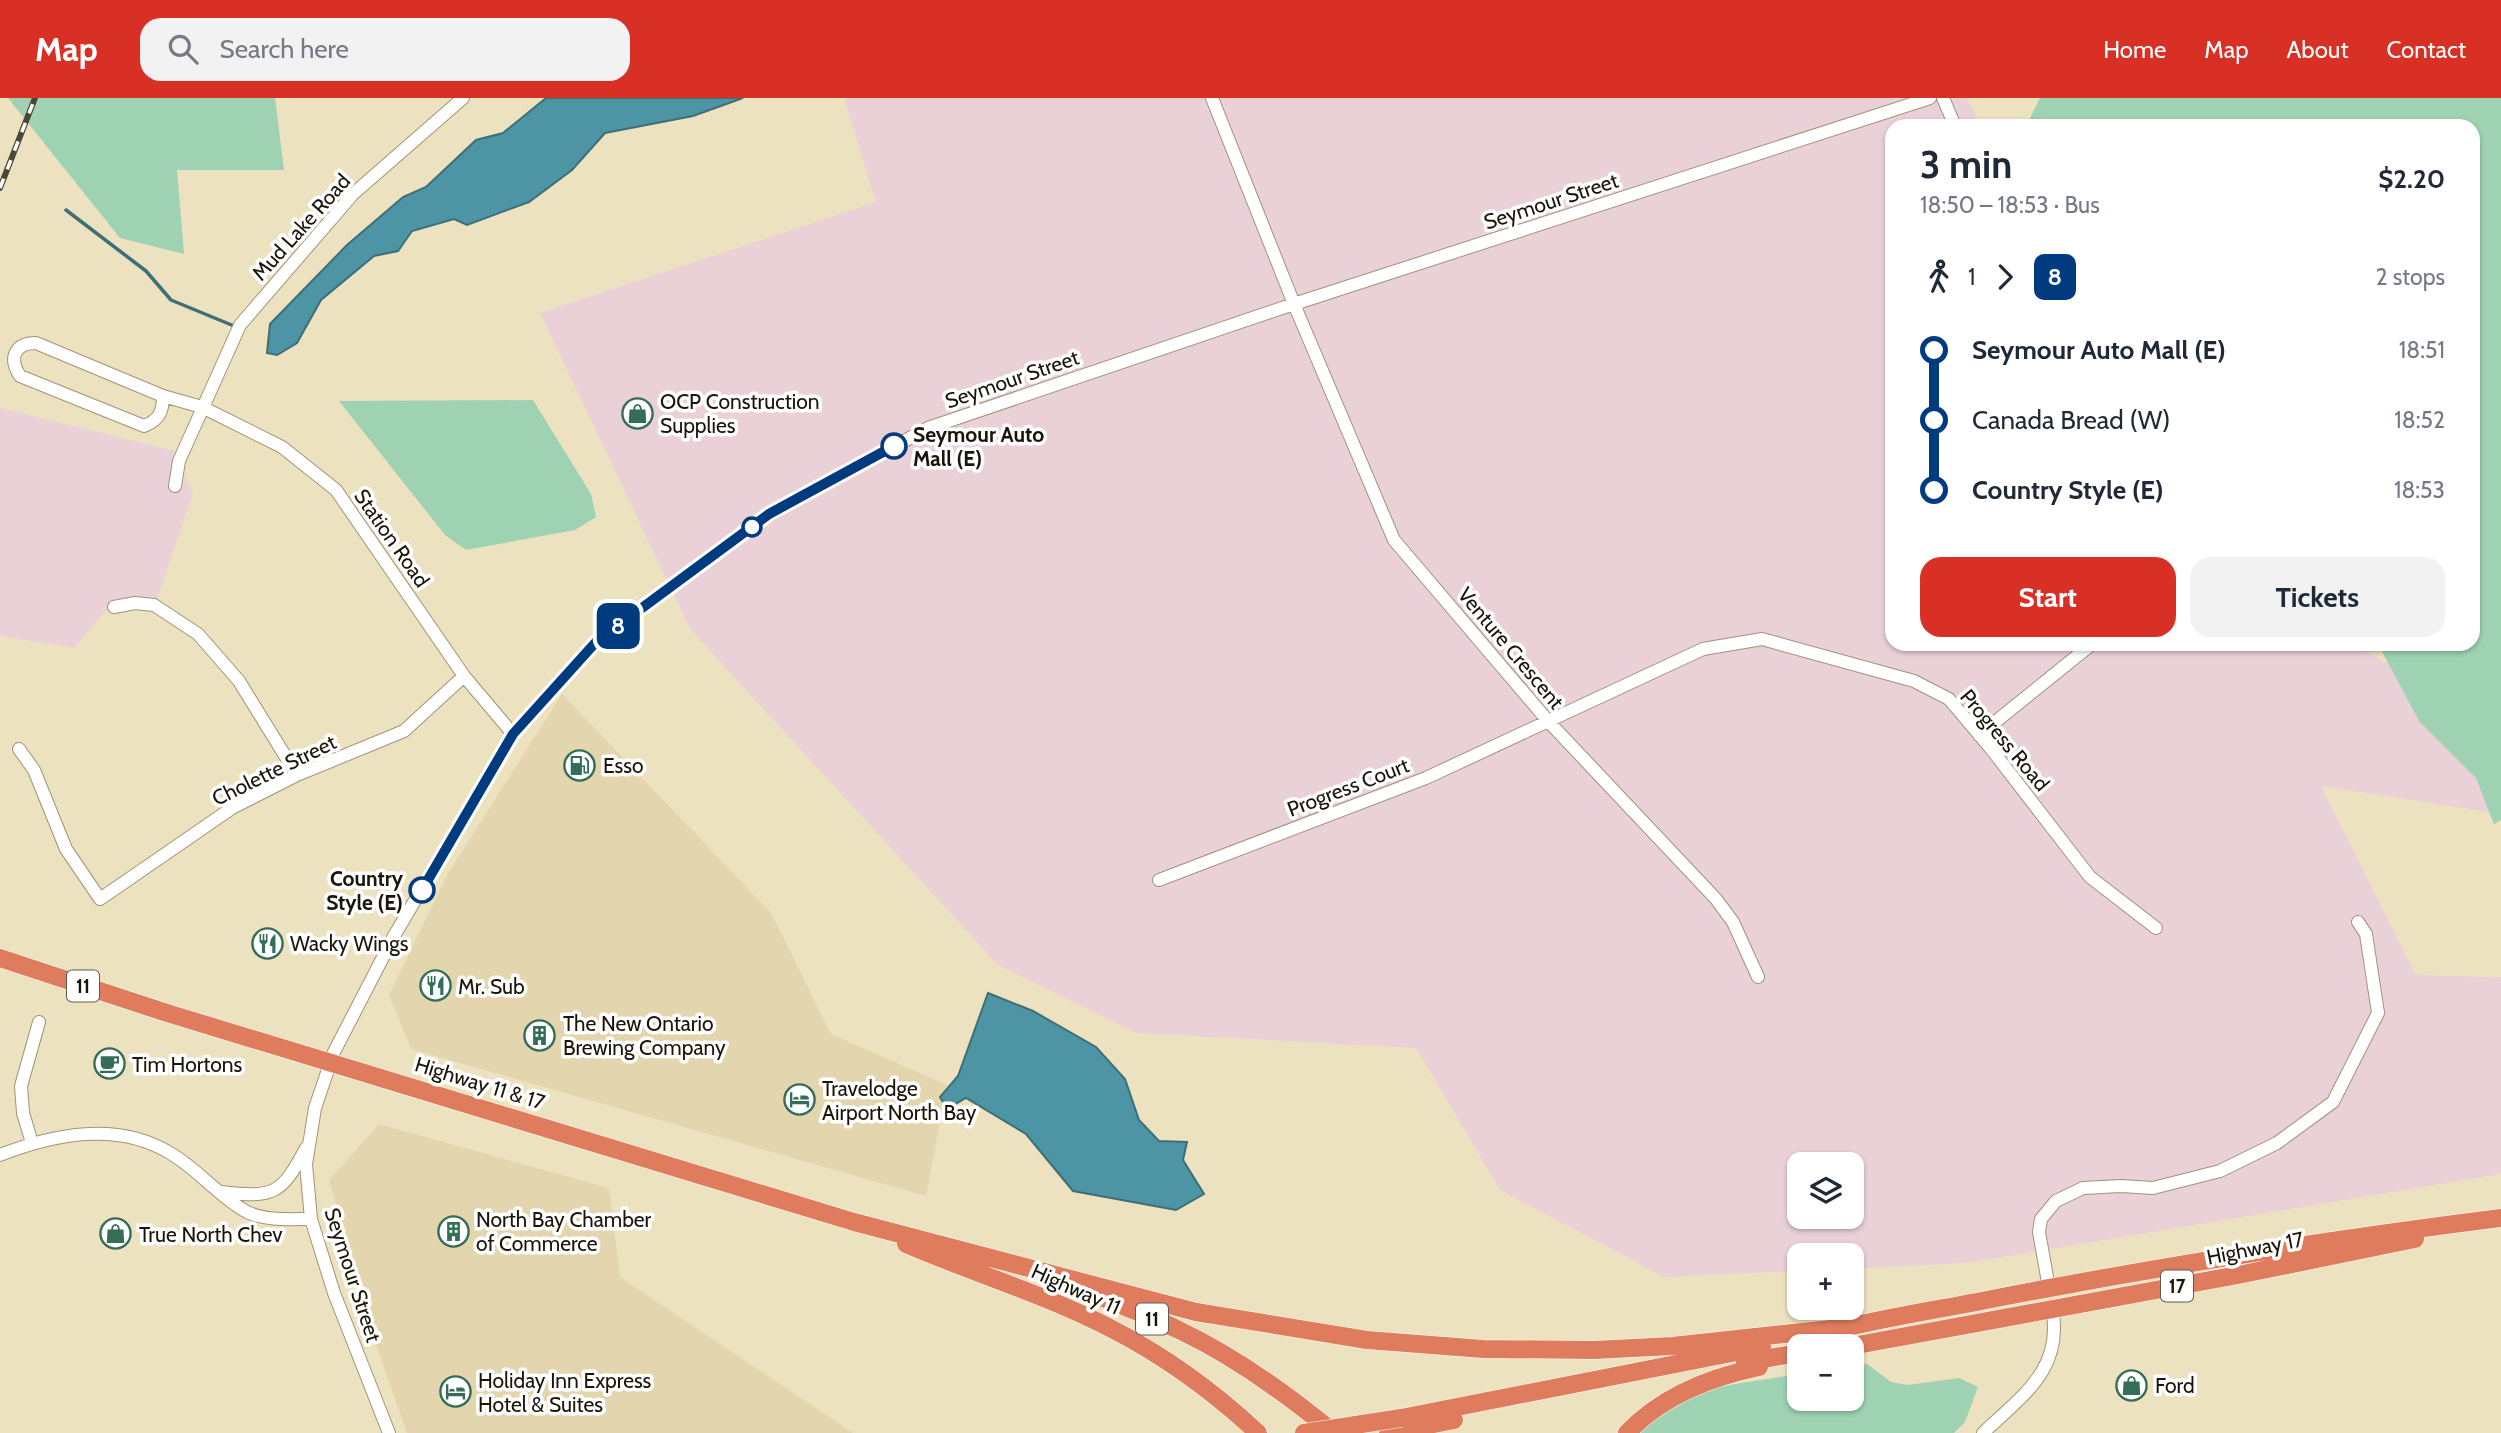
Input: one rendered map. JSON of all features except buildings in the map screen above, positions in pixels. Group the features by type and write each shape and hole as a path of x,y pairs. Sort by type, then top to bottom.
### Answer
{"highway":[{"name":"Highway 11 & 17","path":"0,958 167,1013 854,1222 946,1253"},
{"name":"Highway 17","path":"1849,1327 2049,1288 2350,1237 2501,1219"},
{"name":"Highway 17","path":"1864,1344 2362,1251 2501,1219"},
{"path":"946,1253 1196,1312 1321,1334 1409,1345 1594,1350 1714,1342 1849,1327"},
{"name":"Highway 11","path":"946,1253 1110,1328 1139,1344 1204,1388 1258,1433"},
{"name":"Highway 11","path":"946,1253 1095,1294 1181,1331 1268,1382 1334,1433"},
{"path":"2049,1288 2052,1308"},
{"path":"1397,1427 1849,1327"},
{"path":"1139,1344 1240,1433"},
{"path":"1304,1433 1397,1427 1787,1357"},
{"path":"1627,1433 1658,1406 1692,1389 1728,1375 1787,1358"}],"street":[{"name":"Mud Lake Road","path":"175,486 179,461 240,325 353,194 463,98"},
{"name":"Venture Crescent","path":"1212,98 1294,304 1394,540 1548,721 1716,899 1734,922 1758,977"},
{"name":"Seymour Street","path":"389,1433 334,1293 311,1219 307,1186 308,1144 315,1108 330,1062 394,936 513,734 596,642 769,514 928,428 1294,304 1930,98"},
{"path":"1943,98 1952,119"},
{"name":"Station Road","path":"163,396 160,415 154,422 144,426 20,376 13,362 14,355 18,347 37,343 163,396 202,407 282,447 336,490 464,676 513,734"},
{"path":"114,607 135,603 154,605 198,634 228,665 297,775"},
{"name":"Progress Road","path":"1548,721 1703,649 1762,639 1914,681 1949,699 2090,877 2156,928"},
{"path":"1979,735 2083,651"},
{"name":"Cholette Street","path":"19,749 34,770 66,849 100,899 232,808 297,775 404,731 464,676"},
{"name":"Progress Court","path":"1159,880 1426,778 1548,721"},
{"path":"2049,1288 2039,1232 2041,1219 2056,1201 2083,1188 2153,1188 2220,1171 2277,1143 2333,1102 2378,1013 2366,934 2358,922"},
{"path":"32,1143 23,1113 21,1086 39,1022"},
{"path":"0,1155 32,1143 81,1132 134,1138 172,1153 248,1212 274,1219 311,1219"},
{"path":"221,1192 254,1196 276,1189 293,1172 308,1144"},
{"path":"1983,1433 2029,1388 2050,1359 2055,1337 2052,1308"}],"shaded area":[{"path":"844,98 1967,98 1978,119 1885,119 1885,651 2366,651 2501,729 2501,814 2321,786 2416,975 2501,977 2501,1174 1967,1263 1864,1268 1864,1243 1787,1243 1787,1272 1664,1277 1500,1190 1416,1048 1136,1033 998,965 690,629 540,313 876,202"},
{"path":"0,408 175,451 193,494 157,599 114,601 74,648 0,636"},
{"path":"562,694 771,913 831,1034 947,1085 926,1196 411,1049 389,995 447,875"},
{"path":"379,1124 609,1188 620,1277 853,1433 407,1433 377,1348 329,1180"}],"green space":[{"path":"8,98 275,98 284,170 177,170 184,254 120,238"},
{"path":"2040,98 2501,98 2501,820 2494,824 2476,778 2419,721 2382,651 2480,651 2480,119 2030,119"},
{"path":"533,400 591,494 596,517 575,530 466,550 445,535 339,401"},
{"path":"1864,1364 1891,1382 1908,1385 1959,1378 1978,1387 1965,1422 1954,1433 1639,1433 1672,1394 1787,1376 1787,1411 1864,1411"}],"water":[{"path":"546,98 743,98 693,116 605,133 572,170 529,202 467,225 454,219 412,231 398,251 374,256 321,300 297,343 277,355 267,353 270,324 347,245 403,197 426,187 476,140 503,133"},
{"path":"988,993 1033,1011 1096,1047 1125,1079 1139,1120 1159,1141 1187,1142 1183,1160 1204,1194 1176,1210 1073,1191 1026,1134 966,1098 947,1109 940,1097 958,1076"}],"waterway":[{"path":"66,210 146,271 171,300 234,326"}],"railway":[{"path":"0,188 35,98"}],"bus line":[{"name":"8","path":"422,890 513,734 596,642 769,514 894,446"}],"place":[{"name":"OCP Construction Supplies","path":"637,413"},
{"name":"Seymour Auto Mall (E)","path":"894,446"},
{"name":"Esso","path":"580,765"},
{"name":"Country Style (E)","path":"422,890"},
{"name":"Wacky Wings","path":"267,943"},
{"name":"Mr. Sub","path":"435,986"},
{"name":"The New Ontario Brewing Company","path":"540,1035"},
{"name":"Tim Hortons","path":"109,1064"},
{"name":"Travelodge Airport North Bay","path":"799,1100"},
{"name":"North Bay Chamber of Commerce","path":"453,1231"},
{"name":"True North Chev","path":"116,1234"},
{"name":"Ford","path":"2132,1385"},
{"name":"Holiday Inn Express Hotel & Suites","path":"455,1392"}]}
